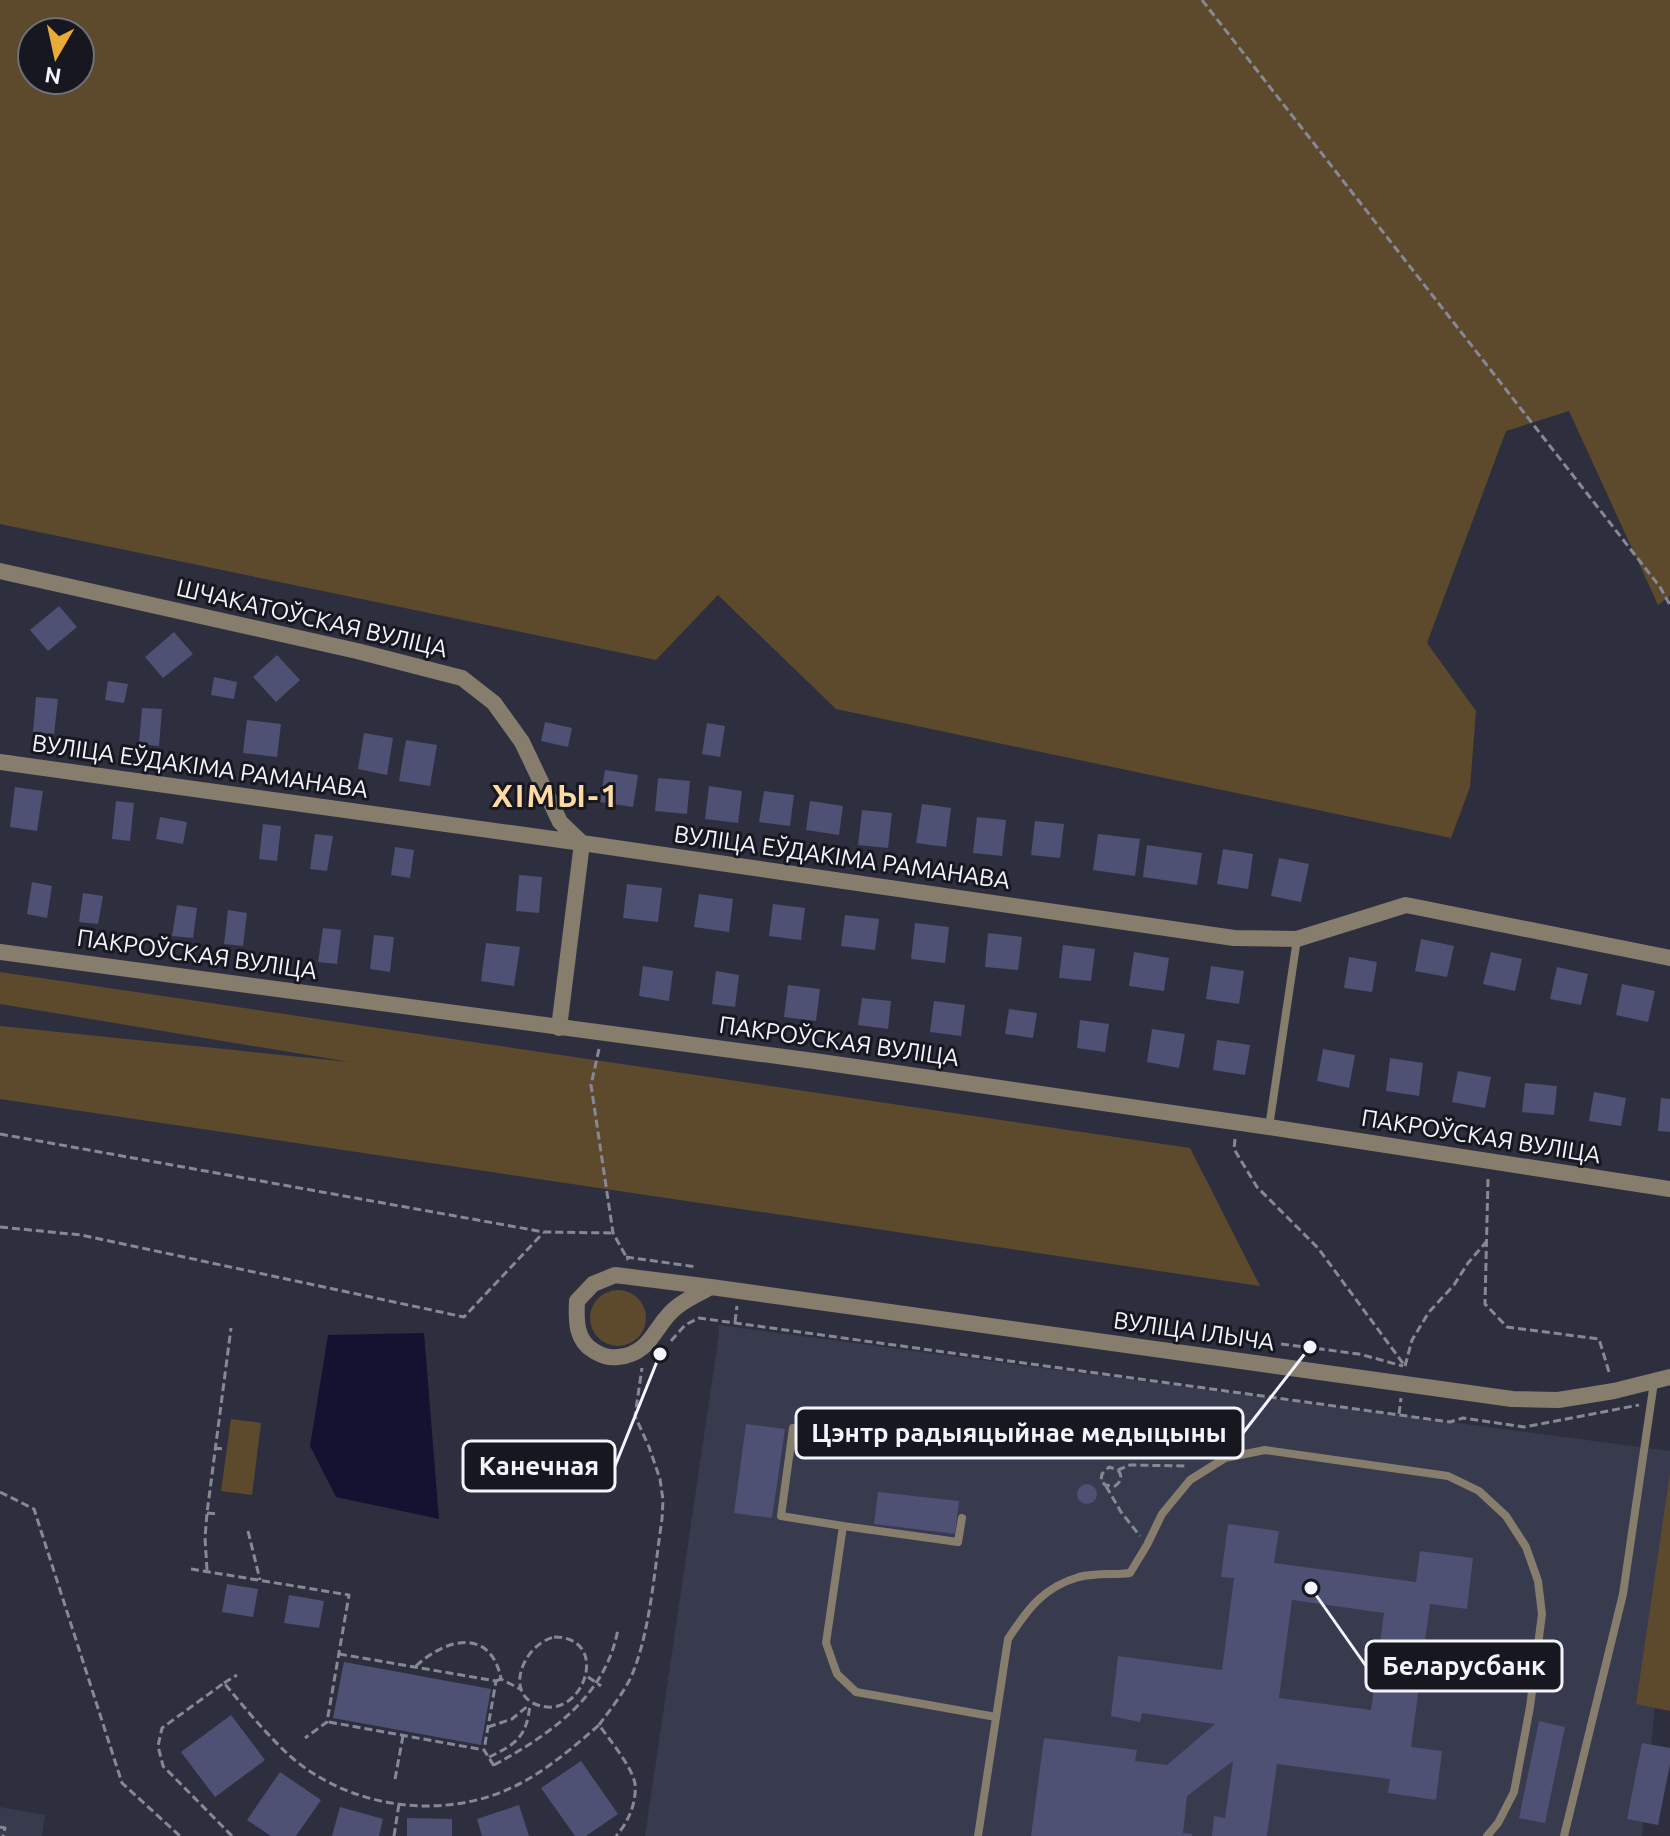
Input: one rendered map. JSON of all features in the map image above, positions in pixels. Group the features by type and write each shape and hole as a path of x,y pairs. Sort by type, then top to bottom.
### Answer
{"street":[{"name":"ШЧАКАТОЎСКАЯ ВУЛІЦА","path":"0,571 357,651 462,678 494,703 522,742 560,822 582,843"},
{"name":"ВУЛІЦА ЕЎДАКІМА РАМАНАВА","path":"0,762 1234,938 1297,939 1406,905 1670,958"},
{"path":"559,1028 582,843"},
{"name":"ПАКРОЎСКАЯ ВУЛІЦА","path":"0,952 814,1061 1670,1189"},
{"name":"ВУЛІЦА ІЛЬІЧА","path":"711,1287 676,1307 648,1344 630,1356 606,1358 585,1346 576,1325 577,1301 593,1284 615,1275 711,1287 1512,1399 1558,1400 1662,1379"}],"lane":[{"path":"1269,1127 1297,939"},
{"path":"1564,1836 1623,1594 1651,1403 1662,1379"},
{"path":"793,1428 781,1516 958,1542 962,1518"},
{"path":"978,1836 1008,1639 1025,1613 1047,1590 1080,1577 1130,1573 1162,1514 1190,1480 1225,1458 1265,1450 1448,1476 1479,1491 1506,1516 1526,1547 1538,1581 1542,1614 1530,1707 1514,1792 1498,1823 1487,1836"},
{"path":"843,1526 826,1643 837,1674 856,1692 996,1717"}],"path":[{"path":"1202,0 1660,587 1670,605"},
{"path":"603,1034 591,1085 613,1233 636,1278"},
{"path":"1237,1123 1234,1149 1257,1187 1318,1248 1405,1366"},
{"path":"0,1134 544,1232 613,1233"},
{"path":"1489,1161 1485,1304 1507,1327 1599,1339 1609,1372"},
{"path":"0,1227 81,1235 464,1317 544,1232"},
{"path":"1405,1366 1412,1340 1429,1312 1488,1240"},
{"path":"626,1257 698,1267"},
{"path":"735,1322 737,1304"},
{"path":"685,1325 699,1318 735,1322 1450,1422 1463,1418 1524,1427 1651,1403"},
{"path":"207,1572 207,1513 231,1328"},
{"path":"1281,1344 1359,1354 1405,1366"},
{"path":"224,1683 291,1757 340,1788 379,1801 432,1806 470,1802 505,1791 571,1749 599,1725 635,1669 644,1635 663,1500 660,1479 635,1416 640,1369"},
{"path":"1399,1414 1402,1396"},
{"path":"214,1448 224,1449"},
{"path":"1118,1470 1130,1465 1210,1467"},
{"path":"1105,1485 1115,1486 1120,1482 1118,1470 1112,1467 1103,1471 1101,1480 1147,1545"},
{"path":"0,1492 34,1509 122,1783 180,1836"},
{"path":"207,1513 217,1514"},
{"path":"248,1531 260,1580"},
{"path":"191,1569 349,1595 327,1722 305,1738"},
{"path":"327,1722 484,1750 495,1767 551,1728 588,1697 607,1666 618,1629"},
{"path":"489,1757 517,1742 529,1718 531,1703 520,1683 520,1669 528,1655 539,1643 554,1637 567,1638 579,1646 587,1660 586,1676 572,1697 559,1706 531,1703"},
{"path":"415,1667 444,1647 458,1642 487,1649 494,1657 498,1680 484,1750"},
{"path":"339,1654 498,1680 522,1690"},
{"path":"232,1836 163,1766 158,1746 162,1728 237,1675"},
{"path":"586,1676 601,1686"},
{"path":"488,1727 512,1719 531,1703"},
{"path":"599,1725 620,1754 635,1783 632,1812 616,1836"},
{"path":"395,1779 403,1736"},
{"path":"291,1757 294,1751"},
{"path":"503,1785 505,1791"},
{"path":"391,1803 392,1797"},
{"path":"394,1836 399,1804"},
{"path":"0,1827 5,1828 3,1836"}],"shaded area":[{"path":"0,0 1670,0 1670,596 1658,605 1569,411 1506,431 1427,643 1476,711 1470,787 1451,838 836,709 718,595 656,660 0,524"},
{"path":"0,972 1190,1148 1260,1286 0,1099 0,1026 350,1062 0,1004"},
{"path":"618,1290 638,1298 646,1318 638,1338 618,1346 598,1338 590,1318 598,1298"},
{"path":"718,1325 1670,1451 1670,1555 1642,1836 645,1836"},
{"path":"424,1333 439,1519 336,1497 310,1446 328,1335"},
{"path":"231,1419 261,1423 252,1495 221,1491"},
{"path":"1670,1473 1670,1711 1636,1704"},
{"path":"0,1807 45,1815 42,1836 0,1836"}],"building":[{"path":"59,606 77,627 48,651 30,630"},
{"path":"174,632 193,654 163,678 145,657"},
{"path":"277,655 300,680 276,702 253,677"},
{"path":"214,677 237,682 234,699 211,695"},
{"path":"108,681 128,684 124,703 105,700"},
{"path":"36,697 58,699 54,734 33,732"},
{"path":"142,708 162,709 159,746 139,744"},
{"path":"247,720 281,724 277,757 243,753"},
{"path":"545,722 572,728 568,747 541,741"},
{"path":"707,723 725,726 720,757 702,754"},
{"path":"364,733 393,738 387,775 358,769"},
{"path":"406,740 437,745 430,786 399,781"},
{"path":"605,770 638,775 633,807 600,802"},
{"path":"658,778 690,781 687,814 655,811"},
{"path":"709,786 742,791 738,823 705,819"},
{"path":"15,787 43,791 37,831 10,827"},
{"path":"764,791 794,795 790,826 759,822"},
{"path":"116,801 134,803 130,841 112,839"},
{"path":"810,801 843,806 839,835 806,830"},
{"path":"922,804 951,808 946,847 916,843"},
{"path":"862,810 892,813 888,848 858,845"},
{"path":"160,817 187,822 183,844 156,839"},
{"path":"977,817 1006,820 1002,856 973,853"},
{"path":"1035,821 1064,824 1060,858 1031,855"},
{"path":"263,824 281,826 277,861 259,859"},
{"path":"315,834 333,836 327,871 310,869"},
{"path":"1098,834 1140,839 1135,876 1093,870"},
{"path":"1147,845 1202,853 1197,885 1143,877"},
{"path":"395,847 414,850 410,878 391,875"},
{"path":"1223,849 1253,854 1248,889 1217,884"},
{"path":"1279,858 1309,864 1301,902 1271,896"},
{"path":"519,875 542,877 539,913 516,911"},
{"path":"32,882 52,886 47,918 27,914"},
{"path":"627,884 662,888 658,922 623,918"},
{"path":"83,893 103,896 98,924 79,922"},
{"path":"699,894 733,899 729,932 694,927"},
{"path":"773,904 805,908 801,940 769,936"},
{"path":"177,905 197,908 193,938 172,936"},
{"path":"228,910 247,913 243,946 224,944"},
{"path":"845,915 879,919 875,950 841,946"},
{"path":"915,923 949,927 945,963 911,959"},
{"path":"323,928 341,930 337,964 318,962"},
{"path":"988,933 1022,937 1018,970 985,967"},
{"path":"374,935 394,937 390,972 370,969"},
{"path":"1421,939 1454,946 1447,977 1415,971"},
{"path":"486,943 520,947 514,986 481,981"},
{"path":"1063,945 1095,949 1091,981 1059,978"},
{"path":"1134,952 1169,958 1164,991 1129,986"},
{"path":"1491,952 1522,959 1515,991 1483,984"},
{"path":"1349,957 1377,962 1372,992 1344,988"},
{"path":"643,966 673,971 669,1001 639,996"},
{"path":"1211,966 1244,971 1239,1004 1206,999"},
{"path":"1557,967 1588,974 1581,1005 1550,999"},
{"path":"716,971 739,975 735,1007 712,1004"},
{"path":"1622,984 1655,991 1648,1022 1616,1015"},
{"path":"788,985 820,989 816,1021 784,1017"},
{"path":"862,998 891,1001 888,1029 858,1025"},
{"path":"934,1001 965,1005 961,1036 930,1032"},
{"path":"1009,1009 1037,1013 1033,1038 1005,1034"},
{"path":"1080,1020 1109,1024 1105,1052 1077,1048"},
{"path":"1152,1029 1185,1034 1179,1068 1147,1062"},
{"path":"1217,1040 1250,1045 1245,1075 1213,1070"},
{"path":"1323,1049 1355,1055 1349,1088 1317,1081"},
{"path":"1390,1058 1423,1063 1419,1096 1386,1091"},
{"path":"1458,1071 1491,1077 1485,1108 1452,1102"},
{"path":"1525,1083 1557,1086 1554,1115 1522,1112"},
{"path":"1594,1092 1626,1098 1621,1126 1589,1121"},
{"path":"1661,1098 1670,1099 1670,1132 1658,1131"},
{"path":"746,1424 785,1429 772,1518 734,1513"},
{"path":"1108,1438 1116,1438 1122,1448 1116,1458 1108,1458 1102,1452 1102,1444"},
{"path":"1083,1484 1091,1484 1097,1494 1091,1504 1083,1504 1077,1498 1077,1490"},
{"path":"878,1492 959,1501 955,1534 874,1524"},
{"path":"1228,1524 1279,1531 1274,1563 1416,1582 1420,1551 1473,1558 1467,1609 1430,1604 1411,1747 1442,1751 1436,1800 1388,1793 1390,1779 1277,1764 1267,1836 1212,1836 1214,1816 1225,1818 1233,1761 1187,1796 1183,1833 1192,1836 1031,1836 1044,1738 1137,1750 1135,1761 1167,1765 1215,1724 1142,1713 1140,1722 1111,1716 1118,1656 1222,1670 1234,1578 1221,1577","holes":["1292,1600 1384,1613 1371,1710 1279,1698"]},
{"path":"227,1584 258,1589 253,1617 222,1612"},
{"path":"289,1595 324,1601 319,1628 284,1623"},
{"path":"344,1662 491,1689 481,1745 333,1718"},
{"path":"231,1715 265,1760 215,1797 181,1752"},
{"path":"1539,1721 1565,1727 1545,1823 1519,1818"},
{"path":"1642,1743 1670,1748 1670,1764 1658,1825 1627,1819"},
{"path":"581,1761 618,1814 586,1836 575,1836 541,1788"},
{"path":"280,1772 321,1800 296,1836 271,1836 247,1820"},
{"path":"519,1805 529,1836 482,1836 477,1819"},
{"path":"340,1807 383,1819 379,1836 332,1836"},
{"path":"407,1818 452,1819 452,1836 407,1836"}],"place":[{"name":"Цэнтр радыяцыйнае медыцыны","path":"1310,1347"},
{"name":"Канечная","path":"660,1354"},
{"name":"Беларусбанк","path":"1311,1588"}],"district":[{"name":"ХІМЫ-1","path":"556,795"}]}
